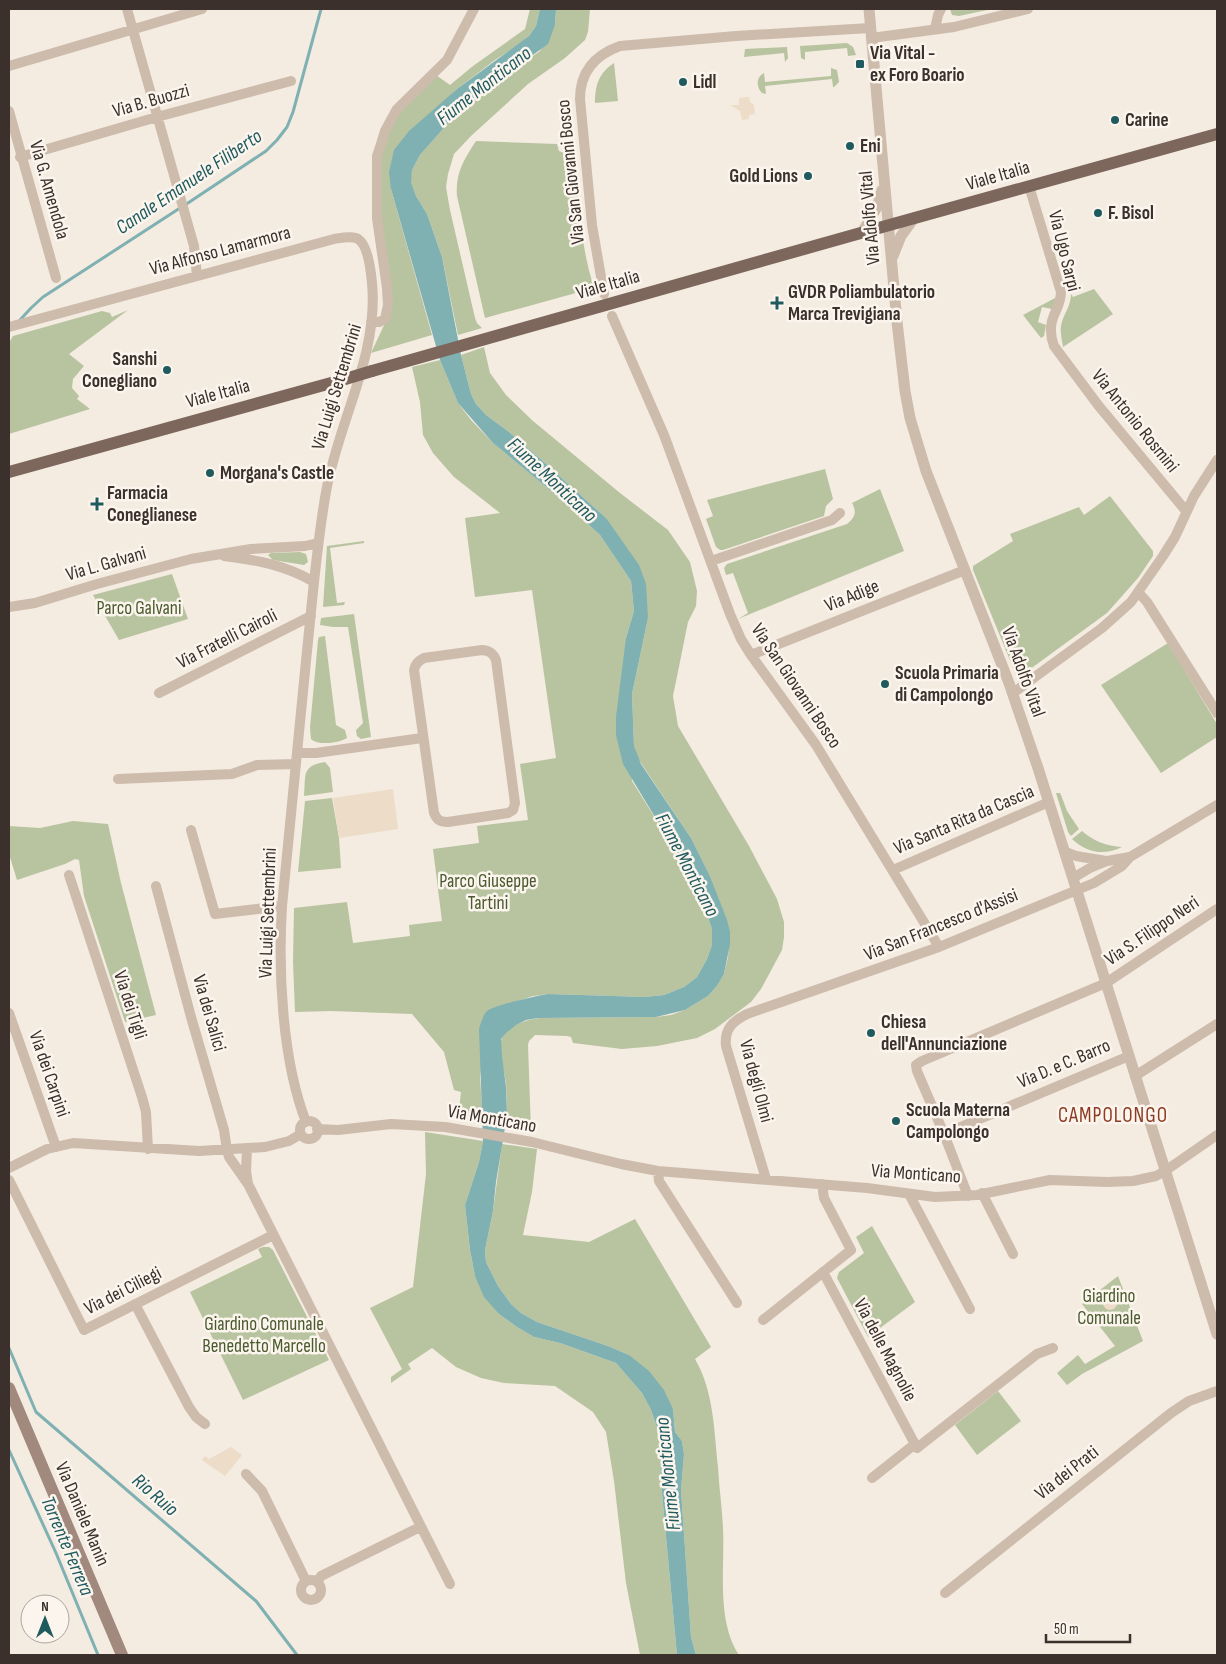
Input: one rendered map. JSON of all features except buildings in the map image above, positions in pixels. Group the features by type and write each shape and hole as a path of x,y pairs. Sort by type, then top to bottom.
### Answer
{"main road":[{"name":"Viale Italia","path":"9,472 1217,134"},
{"name":"Via Daniele Manin","path":"9,1388 122,1655"}],"street":[{"path":"127,9 194,246 197,276"},
{"path":"9,66 202,9"},
{"name":"Via Luigi Settembrini","path":"306,1122 292,1069 284,1013 281,956 282,906 318,543 330,473 355,389 371,322 379,322 385,319 388,305 377,218 377,156 385,131 397,110 447,60 474,9"},
{"name":"Via Adolfo Vital","path":"869,9 901,363 910,418 926,471 1013,693 1217,1334"},
{"path":"935,29 941,9"},
{"name":"Via San Giovanni Bosco","path":"604,294 592,225 580,99 582,78 594,62 605,52 620,46 736,36 871,33 935,29 986,20 1028,9"},
{"name":"Via B. Buozzi","path":"20,157 157,117 291,81"},
{"name":"Via G. Amendola","path":"9,110 20,157 56,278"},
{"path":"862,233 878,204 884,183"},
{"name":"Via Ugo Sarpi","path":"1029,186 1061,292 1060,304 1052,321 1051,328 1051,337 1057,352"},
{"path":"891,263 897,245 914,218"},
{"name":"Via Alfonso Lamarmora","path":"9,327 334,239 355,238 364,246 372,283 371,322"},
{"name":"Via San Giovanni Bosco","path":"612,316 664,435 735,627 751,655 816,745 939,948"},
{"name":"Via Antonio Rosmini","path":"1057,352 1098,405 1186,511"},
{"name":"Via Antonio Rosmini","path":"1013,693 1102,628 1131,602 1171,543 1186,511 1217,460"},
{"path":"711,561 832,520 840,513"},
{"name":"Via L. Galvani","path":"9,607 35,603 137,572 213,555 251,549 304,546 318,543"},
{"path":"213,555 249,559 269,564 298,573 314,582"},
{"name":"Via Adige","path":"751,655 965,570"},
{"path":"1138,592 1147,602 1217,713"},
{"name":"Via Fratelli Cairoli","path":"159,693 311,616"},
{"path":"482,650 493,654 496,660 515,797 512,810 508,813 448,822 441,822 437,819 434,813 422,738 415,665 424,658 482,650"},
{"path":"118,779 232,774 257,765 422,738"},
{"name":"Via Santa Rita da Cascia","path":"893,870 1049,802"},
{"path":"1075,884 1094,883 1122,866 1130,857 1217,805"},
{"path":"191,830 215,914 282,906"},
{"path":"1064,851 1076,856 1107,861"},
{"path":"1075,884 1090,868 1107,861 1130,857"},
{"name":"Via dei Tigli","path":"69,875 142,1097 146,1112 148,1148"},
{"name":"Via San Francesco d'Assisi","path":"817,990 939,948 1075,884"},
{"name":"Via dei Salici","path":"156,886 224,1130 227,1150"},
{"name":"Via S. Filippo Neri","path":"944,1134 916,1065 1106,983 1217,908"},
{"name":"Via degli Olmi","path":"766,1179 726,1046 726,1034 732,1024 747,1014 817,990"},
{"name":"Via dei Carpini","path":"9,1013 56,1146"},
{"path":"1135,1076 1217,1024"},
{"name":"Via D. e C. Barro","path":"944,1134 1128,1056"},
{"path":"306,1122 313,1122 317,1129 316,1134 312,1138 306,1138 301,1134 301,1126 306,1122"},
{"name":"Via Monticano","path":"317,1129 338,1130 391,1124 457,1129 532,1142 658,1171 822,1184 935,1197 982,1194 1050,1180 1107,1182 1133,1181 1156,1176 1217,1135"},
{"path":"9,1168 56,1146 84,1143 199,1151 227,1150 282,1143 301,1134"},
{"path":"944,1134 968,1196"},
{"path":"247,1148 246,1172 248,1184"},
{"path":"227,1150 233,1164 248,1184 450,1584"},
{"path":"658,1171 659,1180 737,1303"},
{"name":"Via dei Ciliegi","path":"9,1180 84,1330 273,1235"},
{"path":"763,1320 851,1250 824,1198 822,1184"},
{"path":"909,1194 970,1309"},
{"path":"982,1194 1013,1254"},
{"name":"Via delle Magnolie","path":"823,1272 916,1444"},
{"path":"136,1304 189,1407 206,1424"},
{"path":"872,1478 916,1444 917,1448 1037,1354 1052,1348"},
{"name":"Via dei Prati","path":"945,1593 1171,1413 1189,1401 1217,1391"},
{"path":"246,1474 262,1491 306,1581"},
{"path":"318,1581 321,1576 420,1527"},
{"path":"311,1579 318,1581 321,1587 321,1594 310,1600 304,1596 301,1590 306,1581 311,1579"}],"green space":[{"path":"530,9 540,9 536,26 529,36 457,89 441,104 391,189 432,335 371,353 386,321 379,159 396,115 436,75 450,85 525,29"},
{"path":"556,9 590,9 588,32 585,40 565,58 528,84 454,154 446,187 475,318 482,328 458,335 442,257 427,214 410,183 412,170 420,155 458,112 483,91 540,51 555,25"},
{"path":"950,9 992,9 959,16 952,15"},
{"path":"847,43 853,47 856,55 848,56 847,48 805,52 805,60 801,58 800,46"},
{"path":"787,47 788,58 785,62 784,53 744,57 745,49"},
{"path":"614,63 618,101 595,103 596,91 601,75"},
{"path":"831,68 837,70 839,82 834,87 832,79 765,86 766,94 760,91 758,85 759,77 764,73 765,82 831,76"},
{"path":"476,141 557,144 559,151 569,154 574,166 582,235 594,288 485,318 457,196 457,181 461,167"},
{"path":"1094,289 1113,314 1063,347 1061,326 1070,303 1071,294 1073,297"},
{"path":"1057,297 1052,309 1042,307 1038,322 1046,325 1044,336 1041,338 1023,315"},
{"path":"128,310 69,354 84,366 73,379 72,388 79,396 77,399 90,409 9,434 9,343 13,336 102,311 110,313 112,317"},
{"path":"484,347 490,373 506,395 533,421 668,530 690,562 697,591 696,606 688,622 673,696 678,726 749,846 777,899 784,922 782,950 761,989 751,1002 715,1029 697,1038 657,1046 622,1049 573,1043 571,1037 567,1036 535,1035 528,1045 531,1131 505,1127 506,1089 500,1048 505,1033 513,1026 539,1018 656,1017 671,1015 685,1010 708,996 724,974 728,957 730,931 710,876 691,838 637,757 634,746 632,694 648,618 606,518 536,455 486,415 476,404 471,394 461,355"},
{"name":"Parco Giuseppe Tartini","path":"440,360 458,403 471,420 493,443 562,500 600,535 631,581 634,611 626,638 632,781 670,842 705,909 712,929 712,945 697,977 684,987 664,995 645,997 548,994 533,996 488,1011 480,1077 483,1123 458,1119 461,1092 454,1090 444,1052 412,1014 331,1011 295,1012 293,962 294,908 347,902 353,943 410,936 409,925 442,921 433,849 479,843 477,826 528,820 520,764 556,758 532,590 475,597 465,518 500,513 454,477 433,453 423,435 420,402 412,367"},
{"path":"825,469 833,499 826,506 824,516 723,550 716,547 706,519 713,516 707,500"},
{"path":"880,489 904,551 738,619 748,613 733,573 726,575 724,568 727,564 847,524 854,515 852,503"},
{"path":"1110,496 1153,551 1153,556 1138,578 1107,613 1022,675 1016,675 973,566 1013,541 1010,534 1079,507 1084,515"},
{"path":"364,541 364,543 330,548 337,603 345,602 344,605 323,607 327,546"},
{"path":"300,552 306,554 308,562 304,565 273,560 268,555 271,553"},
{"name":"Parco Galvani","path":"172,574 188,619 119,640 93,595"},
{"path":"354,614 371,737 361,739 357,736 356,730 363,723 348,627 320,625 321,618"},
{"path":"325,636 336,725 345,730 347,738 323,743 311,739 310,728 318,640 319,637"},
{"path":"1168,643 1217,724 1217,737 1161,773 1101,685"},
{"path":"325,762 330,768 333,792 304,796 305,777 308,769"},
{"path":"1056,793 1060,793 1067,811 1079,829 1071,836 1068,832"},
{"path":"332,798 339,838 341,868 298,872 305,801"},
{"path":"73,821 108,824 121,883 156,1015 125,1022 84,896 79,860 75,859 17,880 9,854 9,826 40,828"},
{"path":"1082,831 1100,842 1122,847 1109,852 1090,850 1072,839"},
{"path":"425,1132 483,1141 479,1162 465,1205 475,1276 499,1314 534,1337 560,1343 616,1363 642,1393 651,1410 659,1433 661,1482 677,1655 640,1655 626,1583 606,1432 593,1412 555,1386 504,1383 481,1378 456,1367 432,1348 408,1364 411,1369 391,1383 391,1377 402,1369 370,1308 413,1287 426,1174"},
{"path":"502,1144 537,1149 532,1192 523,1235 589,1242 635,1219 711,1347 695,1359 710,1398 723,1520 724,1610 732,1641 739,1655 696,1655 691,1637 681,1490 684,1454 682,1441 675,1432 673,1409 629,1355 537,1322 521,1313 511,1304 498,1286 486,1262 485,1250 493,1211"},
{"path":"872,1226 915,1302 868,1337 837,1278 839,1272 864,1253 856,1237"},
{"name":"Giardino Comunale Benedetto Marcello","path":"269,1247 273,1250 329,1360 243,1400 190,1292 262,1257 258,1249"},
{"name":"Giardino Comunale","path":"1118,1276 1143,1341 1082,1374 1067,1385 1057,1373 1078,1355 1085,1364 1115,1346 1082,1304"},
{"path":"998,1391 1021,1421 977,1455 955,1425"}],"shaded area":[{"path":"749,97 750,102 754,105 755,114 749,115 749,119 742,120 740,111 730,105 739,105 739,98"},
{"path":"393,789 398,829 339,838 333,798"},
{"path":"1110,1296 1115,1298 1117,1303 1115,1308 1110,1310 1105,1308 1103,1303 1105,1298"},
{"path":"231,1447 242,1455 225,1476 202,1460 205,1456 209,1459"}],"water":[{"name":"Fiume Monticano","path":"540,9 556,9 555,25 548,44 483,91 458,112 420,155 412,170 411,183 416,196 427,214 442,257 461,355 471,394 476,404 486,415 536,455 606,518 639,565 646,584 648,618 632,694 634,746 641,764 691,838 710,876 727,920 730,931 730,944 724,974 717,986 708,996 685,1010 656,1017 538,1018 526,1020 516,1025 501,1039 507,1115 493,1211 485,1250 486,1262 498,1286 511,1304 521,1313 537,1322 629,1355 649,1371 664,1390 673,1409 675,1432 682,1441 684,1454 681,1490 691,1637 696,1655 677,1655 661,1482 659,1433 651,1410 642,1393 616,1363 560,1343 534,1337 499,1314 484,1297 475,1276 465,1205 479,1162 483,1141 479,1029 487,1011 548,994 645,997 664,995 684,987 697,977 712,945 712,929 705,909 670,842 623,764 616,735 616,717 626,638 634,611 631,581 600,535 562,500 493,443 458,403 440,360 391,189 389,172 394,150 409,131 457,89 529,36 536,26"}],"waterway":[{"name":"Canale Emanuele Filiberto","path":"185,205 266,151 287,127 293,112 321,9"},
{"name":"Canale Emanuele Filiberto","path":"20,320 43,297 180,208"},
{"name":"Rio Ruio","path":"9,1348 36,1412 256,1601 297,1655"},
{"name":"Torrente Ferrera","path":"9,1450 56,1553 98,1655"}],"place":[{"name":"Via Vital - ex Foro Boario","path":"860,64"},
{"name":"Lidl","path":"683,82"},
{"name":"Carine","path":"1115,120"},
{"name":"Eni","path":"850,146"},
{"name":"Gold Lions","path":"808,176"},
{"name":"F. Bisol","path":"1098,213"},
{"name":"GVDR Poliambulatorio Marca Trevigiana","path":"777,303"},
{"name":"Sanshi Conegliano","path":"167,370"},
{"name":"Morgana's Castle","path":"210,473"},
{"name":"Farmacia Coneglianese","path":"97,504"},
{"name":"Scuola Primaria di Campolongo","path":"885,684"},
{"name":"Chiesa dell'Annunciazione","path":"871,1033"},
{"name":"Scuola Materna Campolongo","path":"896,1121"}],"district":[{"name":"CAMPOLONGO","path":"1113,1115"}]}
